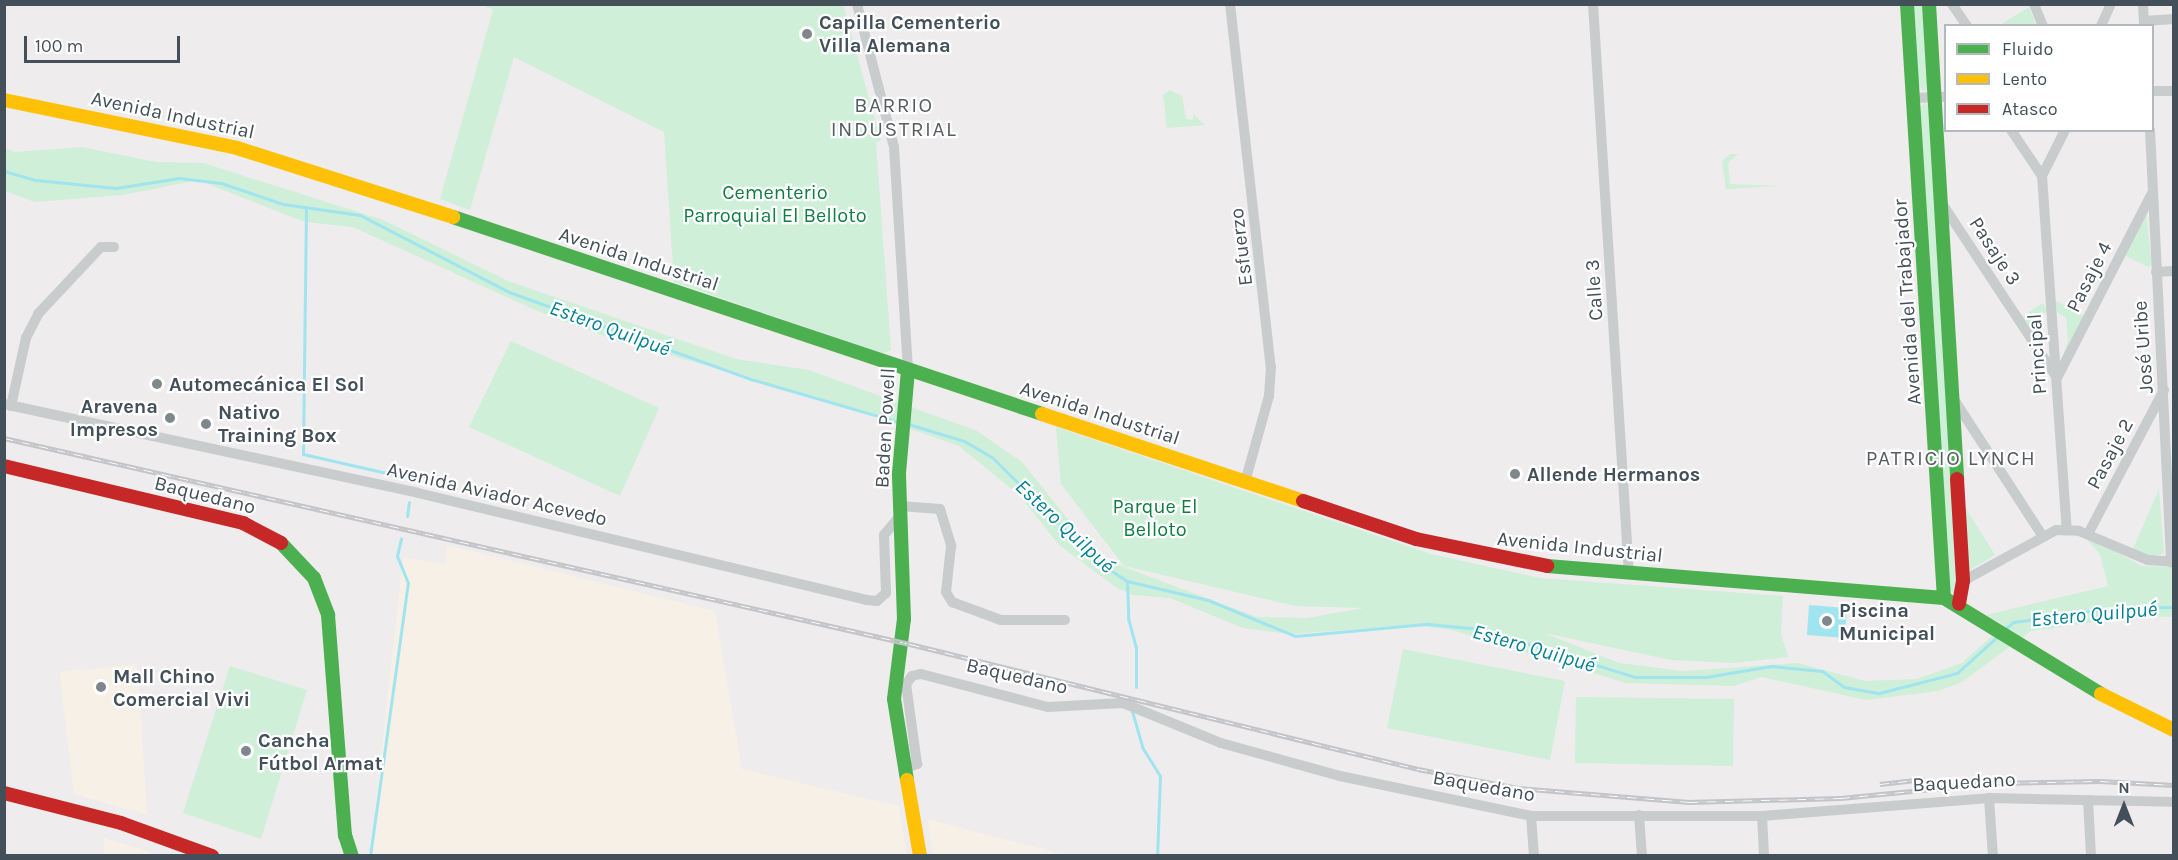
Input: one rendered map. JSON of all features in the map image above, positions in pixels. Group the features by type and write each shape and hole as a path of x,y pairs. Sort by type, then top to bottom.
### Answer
{"street":[{"name":"Baden Powell","path":"857,4 894,147 908,370 900,448 904,619 894,699 920,855"},
{"name":"Esfuerzo","path":"1230,4 1271,357 1269,396 1245,482"},
{"name":"Calle 3","path":"1593,4 1629,574"},
{"name":"Avenida del Trabajador","path":"1907,4 1944,598"},
{"name":"Avenida del Trabajador","path":"1929,4 1940,98 1943,204 1963,581"},
{"path":"1952,4 1966,24"},
{"path":"2034,4 2042,24"},
{"path":"2102,24 2111,4"},
{"path":"2143,4 2144,23 2174,19"},
{"path":"2154,91 2174,91"},
{"path":"1913,98 1940,98"},
{"name":"Avenida Industrial","path":"4,100 237,148 302,166 1245,482 1467,552 1543,566 1944,598 1959,604 2105,696 2174,730"},
{"name":"Principal","path":"2012,132 2042,176 2067,530"},
{"path":"2042,176 2064,132"},
{"name":"José Uribe","path":"2150,132 2172,562"},
{"name":"Pasaje 4","path":"2057,378 2152,193"},
{"name":"Pasaje 3","path":"1943,204 2057,378"},
{"name":"Avenida Aviador Acevedo","path":"114,247 100,247 38,314 26,338 8,405 430,496 866,600 880,599 886,593 884,535 901,511"},
{"path":"2156,272 2174,271"},
{"name":"Pasaje 2","path":"2088,534 2164,390"},
{"path":"1953,397 2042,535"},
{"name":"Baquedano","path":"4,466 243,523 267,532 298,556 315,578 328,615 345,835 352,855"},
{"path":"901,511 940,509 951,546 946,592 952,602 1001,620 1065,620"},
{"path":"1959,604 1963,581 2042,535 2067,530 2088,534 2148,560 2172,562"},
{"name":"Baquedano","path":"904,768 917,764 906,684 916,674 1048,707 1123,703 1253,752 1365,782 1531,816 1762,816 1989,798 2174,802"},
{"path":"4,793 121,823 212,855"},
{"path":"1989,798 1993,855"},
{"path":"2088,800 2091,855"},
{"path":"1639,815 1642,855"},
{"path":"1531,816 1534,855"},
{"path":"1762,816 1764,855"}],"shaded area":[{"path":"447,545 715,611 742,769 899,806 907,855 370,855 403,557 445,564"},
{"path":"137,664 147,815 74,794 59,672"},
{"path":"927,820 931,820 1067,855 933,855"},
{"path":"104,838 160,855 104,855"}],"green space":[{"name":"Cementerio Parroquial El Belloto","path":"482,5 843,5 881,141 876,142 891,350 883,353 674,282 664,132 514,57 470,210 440,199 493,10"},
{"path":"1913,5 1924,5 1929,86 1924,91 1918,85"},
{"path":"2029,7 2036,24 2002,24"},
{"path":"1170,90 1182,96 1186,119 1193,120 1193,114 1205,125 1167,128 1163,95"},
{"path":"1925,103 1931,107 1959,588 1954,594 1949,588 1920,107"},
{"name":"Parque El Belloto","path":"82,147 156,162 203,163 383,220 508,281 736,359 809,370 977,431 1022,462 1086,542 1108,561 1257,617 1307,618 1364,608 1295,606 1124,566 1061,484 1056,427 1431,554 1540,578 1783,596 1781,634 1788,657 1734,663 1671,660 1544,633 1619,663 1682,671 1798,663 1865,681 1917,679 1962,663 2004,625 1986,615 2108,586 2100,554 2088,541 2098,542 2142,566 2173,567 2173,617 2142,616 2031,631 1962,682 1938,691 1866,700 1762,677 1733,686 1626,683 1452,630 1413,625 1290,634 1243,628 1170,598 1133,595 1117,588 1059,545 1020,496 959,446 840,404 607,337 542,313 353,227 305,222 198,180 123,195 35,202 5,191 4,148 14,152"},
{"path":"1730,154 1738,154 1728,163 1730,184 1781,186 1726,189 1722,161"},
{"path":"2146,213 2152,265 2148,267 2124,255"},
{"path":"2056,301 2084,316 2060,364 2068,341 2066,318 2056,311"},
{"path":"2043,303 2048,311 2039,317 2039,346 2021,317"},
{"path":"511,341 659,408 620,496 469,427"},
{"path":"2159,489 2164,553 2152,557 2133,549"},
{"path":"1964,505 1995,555 1968,571"},
{"path":"1403,649 1565,681 1550,760 1387,728"},
{"name":"Cancha Fútbol Armat","path":"230,666 307,690 261,839 183,813"},
{"path":"1576,697 1734,699 1733,766 1575,763"}],"water":[{"name":"Piscina Municipal","path":"1809,605 1847,608 1845,638 1807,635"}],"waterway":[{"name":"Estero Quilpué","path":"4,171 36,180 116,188 179,178 221,183 283,204 360,215 509,292 754,380 899,422"},
{"path":"306,207 303,454 413,479"},
{"name":"Estero Quilpué","path":"908,424 964,441 992,457 1094,559 1127,581 1208,600 1295,636 1428,624 1480,629 1635,677 1706,677 1771,666 1822,671 1844,687 1879,693 1957,673 1998,636"},
{"path":"407,516 409,502"},
{"path":"370,856 408,583 397,556 401,538"},
{"path":"1127,581 1128,618 1136,647 1136,687"},
{"name":"Estero Quilpué","path":"2005,629 2013,622 2114,608 2174,607"},
{"path":"1132,711 1142,747 1160,776 1157,856"}],"railway":[{"path":"4,438 910,644 1418,769 1519,788 1689,802 1841,798 1993,783 2100,781 2174,785"},
{"path":"1880,784 1925,779"}],"traffic: fast":[{"path":"1907,4 1944,598"},
{"path":"1929,4 1957,479"},
{"path":"453,217 1042,414"},
{"path":"907,780 894,699 904,619 899,473 908,371"},
{"path":"281,543 314,578 328,615 345,835 352,856"},
{"path":"1547,566 1944,598 2101,694"}],"traffic: slow":[{"path":"4,100 237,148 453,217"},
{"path":"1042,414 1303,501"},
{"path":"2101,694 2174,730"},
{"path":"907,780 920,856"}],"traffic: jam":[{"path":"4,466 243,523 281,543"},
{"path":"1957,479 1963,581 1959,604"},
{"path":"1303,501 1416,539 1547,566"},
{"path":"4,793 121,823 212,856"}],"place":[{"name":"Capilla Cementerio Villa Alemana","path":"807,34"},
{"name":"Automecánica El Sol","path":"157,384"},
{"name":"Aravena Impresos","path":"170,418"},
{"name":"Nativo Training Box","path":"206,424"},
{"name":"Allende Hermanos","path":"1515,474"},
{"name":"Piscina Municipal","path":"1827,621"},
{"name":"Mall Chino Comercial Vivi","path":"101,687"},
{"name":"Cancha Fútbol Armat","path":"246,751"}],"district":[{"name":"BARRIO INDUSTRIAL","path":"894,117"},
{"name":"PATRICIO LYNCH","path":"1951,458"}]}
